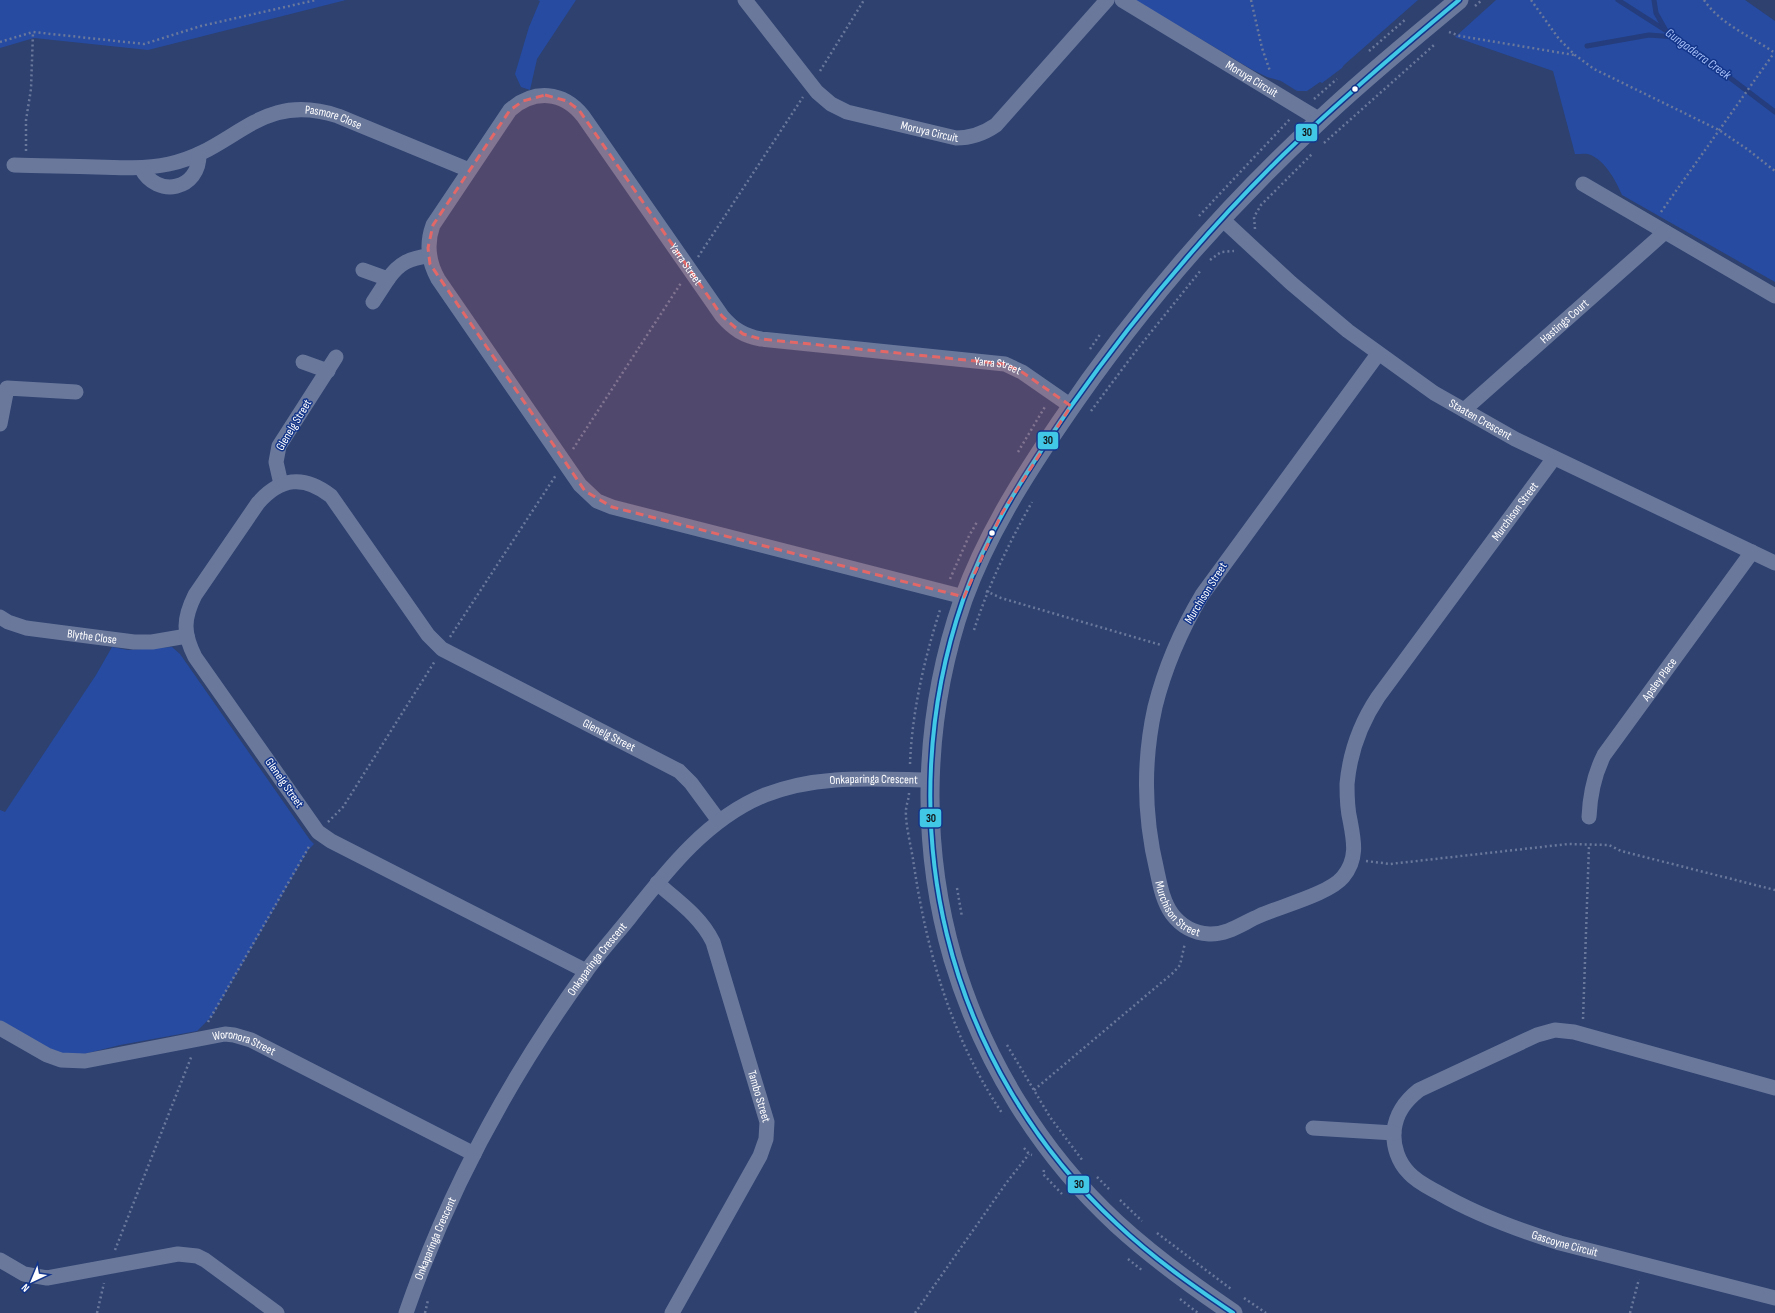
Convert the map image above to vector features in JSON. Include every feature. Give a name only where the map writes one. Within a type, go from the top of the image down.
[{"type":"street","name":"Moruya Circuit","points":[[745,0],[817,92],[831,104],[847,112],[956,138],[973,137],[996,125],[1107,0]]},
{"type":"street","name":"Moruya Circuit","points":[[1122,0],[1320,120]]},
{"type":"street","points":[[1233,1313],[1178,1274],[1142,1246],[1094,1201],[1071,1177],[1043,1140],[1013,1096],[997,1068],[969,1007],[947,938],[941,912],[932,853],[930,780],[934,718],[948,650],[967,589],[988,540],[1018,486],[1071,406],[1128,329],[1222,219],[1320,120],[1354,89],[1464,5]]},
{"type":"street","name":"Yarra Street","points":[[967,589],[945,593],[612,507],[597,501],[580,485],[438,280],[430,264],[429,256],[429,240],[433,225],[505,117],[516,105],[538,96],[560,98],[573,105],[583,116],[722,316],[728,323],[743,334],[761,339],[996,363],[1014,368],[1071,406]]},
{"type":"street","name":"Pasmore Close","points":[[20,165],[141,168],[171,164],[200,154],[263,117],[288,110],[301,109],[326,112],[338,116],[469,170]]},
{"type":"street","points":[[141,168],[146,177],[154,183],[164,187],[174,187],[188,181],[195,173],[199,164],[200,154]]},
{"type":"street","points":[[1583,184],[1775,296]]},
{"type":"street","name":"Staaten Crescent","points":[[1222,219],[1319,307],[1378,354],[1429,389],[1464,410],[1554,458],[1775,563]]},
{"type":"street","name":"Hastings Court","points":[[1464,410],[1665,232]]},
{"type":"street","points":[[373,302],[396,268],[406,261],[429,256]]},
{"type":"street","points":[[363,270],[388,279]]},
{"type":"street","name":"Murchison Street","points":[[1378,354],[1216,574],[1189,616],[1174,649],[1161,684],[1150,732],[1146,781],[1149,830],[1158,878],[1169,909],[1179,922],[1189,929],[1200,933],[1216,934],[1228,930],[1267,912],[1329,889],[1347,872],[1352,862],[1354,850],[1348,802],[1348,770],[1351,755],[1362,724],[1378,697],[1554,458]]},
{"type":"street","name":"Glenelg Street","points":[[281,484],[276,462],[279,446],[336,357]]},
{"type":"street","points":[[303,362],[328,371]]},
{"type":"street","points":[[0,424],[7,388],[76,392]]},
{"type":"street","name":"Glenelg Street","points":[[586,971],[331,841],[318,832],[195,657],[186,636],[187,615],[195,595],[258,503],[268,491],[281,484],[297,482],[312,484],[319,487],[331,496],[428,635],[442,649],[672,766],[691,783],[719,821]]},
{"type":"street","name":"Apsley Place","points":[[1589,817],[1591,792],[1594,779],[1604,755],[1752,552]]},
{"type":"street","name":"Blythe Close","points":[[0,617],[12,624],[26,628],[134,642],[152,642],[186,636]]},
{"type":"street","name":"Onkaparinga Crescent","points":[[408,1312],[438,1231],[474,1154],[515,1078],[586,971],[657,883],[691,846],[719,821],[755,800],[800,784],[836,779],[930,780]]},
{"type":"street","name":"Tambo Street","points":[[657,883],[697,917],[713,942],[767,1122],[766,1140],[760,1156],[672,1313]]},
{"type":"street","name":"Woronora Street","points":[[0,1028],[47,1055],[61,1060],[85,1061],[225,1034],[234,1035],[251,1040],[474,1154]]},
{"type":"street","name":"Gascoyne Circuit","points":[[1774,1296],[1560,1243],[1531,1234],[1482,1214],[1447,1198],[1421,1183],[1408,1172],[1397,1154],[1394,1133],[1398,1116],[1412,1095],[1426,1086],[1546,1032],[1565,1030],[1582,1034],[1775,1088]]},
{"type":"street","points":[[1313,1128],[1394,1133]]},
{"type":"street","points":[[0,1260],[24,1274],[47,1278],[178,1254],[197,1256],[205,1260],[277,1313]]},
{"type":"path","points":[[0,42],[33,32],[144,44],[200,26],[316,0]]},
{"type":"path","points":[[1250,0],[1262,48],[1272,75]]},
{"type":"path","points":[[1464,5],[1482,0]]},
{"type":"path","points":[[1531,0],[1555,34],[1574,55],[1594,69],[1718,130],[1747,149],[1775,171]]},
{"type":"path","points":[[1652,224],[1774,53],[1725,21],[1710,9],[1704,0]]},
{"type":"path","points":[[1368,52],[1407,18]]},
{"type":"path","points":[[1444,37],[1454,27]]},
{"type":"path","points":[[20,165],[31,89],[33,32]]},
{"type":"path","points":[[1449,32],[1460,36],[1574,55]]},
{"type":"path","points":[[1319,147],[1438,42]]},
{"type":"path","points":[[1197,218],[1240,171],[1302,109],[1331,83],[1343,75]]},
{"type":"path","points":[[1089,414],[1135,352],[1210,259],[1221,252],[1237,251],[1246,242],[1255,232],[1254,217],[1261,206],[1313,153]]},
{"type":"path","points":[[1087,353],[1104,330]]},
{"type":"path","points":[[1014,458],[1054,395]]},
{"type":"path","points":[[973,632],[987,591],[1010,541],[1032,501]]},
{"type":"path","points":[[980,518],[969,536],[953,572],[933,629],[911,738],[909,800],[906,811],[918,896],[925,930],[941,988],[953,1020],[971,1059],[990,1096],[1005,1118]]},
{"type":"path","points":[[953,572],[967,589],[987,591],[1001,598],[1174,649]]},
{"type":"path","points":[[904,794],[909,800]]},
{"type":"path","points":[[1362,860],[1390,864],[1568,844],[1590,846],[1609,845],[1621,851],[1775,890]]},
{"type":"path","points":[[1582,1034],[1590,846]]},
{"type":"path","points":[[956,884],[962,920]]},
{"type":"path","points":[[1034,1090],[1174,972],[1180,965],[1186,938]]},
{"type":"path","points":[[1004,1038],[1050,1117],[1086,1166]]},
{"type":"path","points":[[1021,1142],[1029,1154],[1036,1156]]},
{"type":"path","points":[[915,1313],[1007,1182],[1029,1154]]},
{"type":"path","points":[[1044,1166],[1044,1174],[1066,1199]]},
{"type":"path","points":[[1092,1171],[1114,1195]]},
{"type":"path","points":[[1119,1200],[1145,1224]]},
{"type":"path","points":[[1156,1233],[1233,1290]]},
{"type":"path","points":[[1127,1258],[1146,1273]]},
{"type":"path","points":[[1630,1313],[1643,1264]]},
{"type":"path","points":[[425,1313],[428,1302],[427,1294]]},
{"type":"path","points":[[1239,1294],[1266,1313]]},
{"type":"path","points":[[1179,1299],[1198,1313]]},
{"type":"highlighted area","points":[[545,95],[567,101],[579,110],[722,316],[743,334],[761,339],[1005,364],[1022,372],[1071,406],[1002,513],[964,597],[612,507],[585,491],[430,264],[428,248],[433,225],[510,110],[523,101]]},
{"type":"shaded area","points":[[0,0],[346,0],[148,50],[34,38],[0,48]]},
{"type":"shaded area","points":[[538,0],[576,0],[537,59],[530,90],[521,87],[515,74],[529,27],[540,1]]},
{"type":"shaded area","points":[[1135,0],[1418,0],[1342,68],[1322,83],[1320,82],[1307,91],[1297,91],[1281,81],[1267,77],[1251,69]]},
{"type":"shaded area","points":[[1496,0],[1745,0],[1775,21],[1775,282],[1622,195],[1614,178],[1601,162],[1589,154],[1575,154],[1553,71],[1455,37]]},
{"type":"shaded area","points":[[112,647],[128,650],[172,647],[180,654],[314,844],[308,850],[212,1016],[197,1031],[120,1045],[84,1054],[61,1055],[0,1021],[0,810],[5,812],[96,675]]},
{"type":"waterway","name":"Gungaderra Creek","points":[[1618,0],[1676,37],[1775,112]]},
{"type":"waterway","points":[[1654,0],[1656,13],[1665,29]]},
{"type":"waterway","points":[[1587,46],[1649,35],[1675,37]]},
{"type":"transit line","name":"30","points":[[1233,1313],[1159,1260],[1117,1224],[1087,1194],[1059,1162],[1034,1128],[1011,1092],[991,1055],[973,1016],[959,976],[947,935],[938,893],[930,809],[931,766],[941,682],[963,600],[973,574],[996,525],[1024,478],[1069,409],[1118,342],[1197,246],[1283,155],[1370,76],[1459,0]]}]
